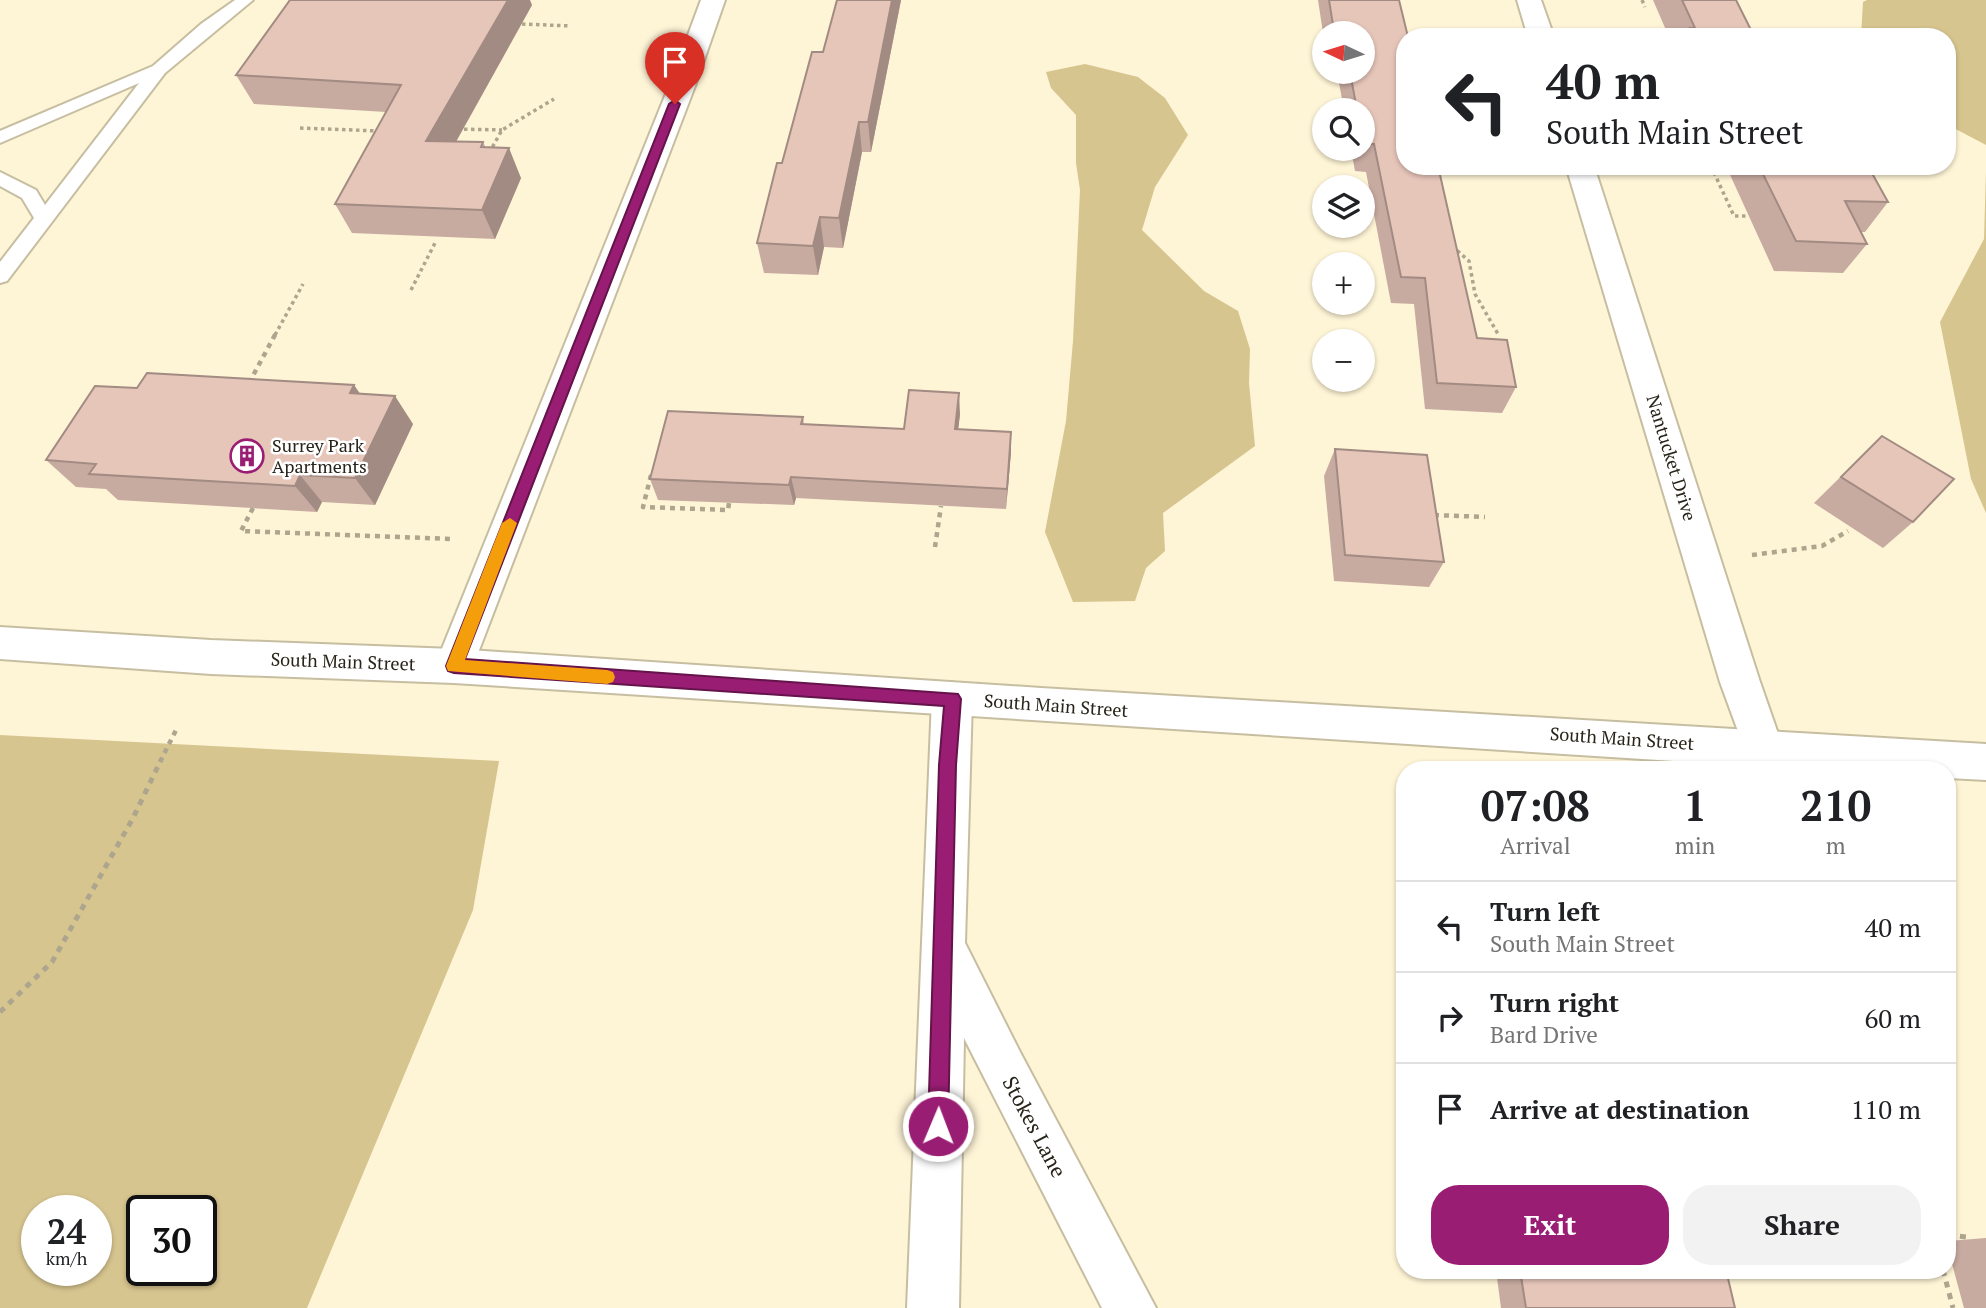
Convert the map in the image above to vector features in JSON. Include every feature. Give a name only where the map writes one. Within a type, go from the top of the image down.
[{"type":"street","points":[[454,666],[682,86],[713,0]]},
{"type":"street","points":[[1529,0],[1538,28]]},
{"type":"street","name":"Nantucket Drive","points":[[1583,175],[1763,748]]},
{"type":"street","name":"South Main Street","points":[[0,643],[211,657],[454,666],[1986,762]]},
{"type":"street","points":[[933,1308],[942,944],[952,699]]},
{"type":"street","name":"Stokes Lane","points":[[942,944],[1003,1069],[1130,1308]]},
{"type":"lane","points":[[0,276],[159,69],[207,27],[244,0]]},
{"type":"lane","points":[[0,138],[159,69]]},
{"type":"lane","points":[[0,178],[29,194],[44,219]]},
{"type":"path","points":[[1642,0],[1645,7]]},
{"type":"path","points":[[522,24],[571,26]]},
{"type":"path","points":[[485,161],[502,130],[554,99]]},
{"type":"path","points":[[300,128],[391,131]]},
{"type":"path","points":[[446,129],[502,130]]},
{"type":"path","points":[[1715,175],[1734,216],[1749,216]]},
{"type":"path","points":[[411,290],[435,243]]},
{"type":"path","points":[[1444,244],[1464,252],[1470,263],[1474,290],[1498,334]]},
{"type":"path","points":[[244,393],[303,284]]},
{"type":"path","points":[[652,471],[643,507],[728,510],[729,503]]},
{"type":"path","points":[[935,547],[941,506]]},
{"type":"path","points":[[253,508],[241,531],[453,539]]},
{"type":"path","points":[[1432,515],[1485,517]]},
{"type":"path","points":[[1701,556],[1769,555],[1822,546],[1848,531]]},
{"type":"path","points":[[0,1012],[52,962],[133,818],[177,728]]},
{"type":"path","points":[[1956,1236],[1966,1237]]},
{"type":"path","points":[[1946,1279],[1954,1308]]},
{"type":"shaded area","points":[[1986,0],[1986,145],[1956,129],[1956,28],[1862,28],[1863,2]]},
{"type":"shaded area","points":[[1085,64],[1138,77],[1165,98],[1188,135],[1155,187],[1142,230],[1204,291],[1238,311],[1250,349],[1249,383],[1255,446],[1163,513],[1165,551],[1146,568],[1135,601],[1073,602],[1045,532],[1066,421],[1073,341],[1080,190],[1076,163],[1076,115],[1051,88],[1046,72]]},
{"type":"shaded area","points":[[1986,171],[1986,513],[1971,479],[1940,322],[1984,239]]},
{"type":"shaded area","points":[[0,735],[499,761],[473,910],[307,1308],[0,1308]]},
{"type":"building","points":[[290,0],[508,0],[426,141],[483,142],[481,147],[509,148],[482,210],[335,204],[401,85],[236,75]]},
{"type":"building","points":[[837,0],[892,0],[868,122],[859,122],[839,218],[820,217],[813,246],[757,243],[777,163],[782,163],[812,52],[823,52]]},
{"type":"building","points":[[1329,0],[1399,0],[1406,28],[1396,28],[1396,175],[1440,175],[1477,338],[1507,340],[1516,387],[1437,383],[1425,278],[1401,277],[1375,149],[1375,98],[1355,98],[1352,84],[1376,84],[1376,21],[1332,21]]},
{"type":"building","points":[[1682,0],[1736,0],[1750,28],[1695,28]]},
{"type":"building","points":[[1763,175],[1873,175],[1888,202],[1845,201],[1867,244],[1796,241]]},
{"type":"building","name":"Surrey Park Apartments","points":[[147,373],[354,385],[350,393],[395,396],[355,478],[300,475],[295,486],[89,474],[96,464],[46,460],[95,386],[137,388]]},
{"type":"building","points":[[909,390],[959,393],[955,429],[1011,432],[1007,489],[791,477],[789,485],[650,479],[668,411],[803,417],[801,424],[904,429]]},
{"type":"building","points":[[1882,436],[1954,479],[1913,522],[1841,477]]},
{"type":"building","points":[[1335,449],[1427,455],[1444,562],[1345,555]]},
{"type":"building","points":[[1521,1279],[1728,1279],[1735,1308],[1526,1308]]},
{"type":"slow traffic","points":[[510,523],[454,666],[607,677]]},
{"type":"place","name":"Surrey Park Apartments","points":[[247,456]]},
{"type":"route","points":[[675,104],[454,666],[952,699],[938,1126]]}]
